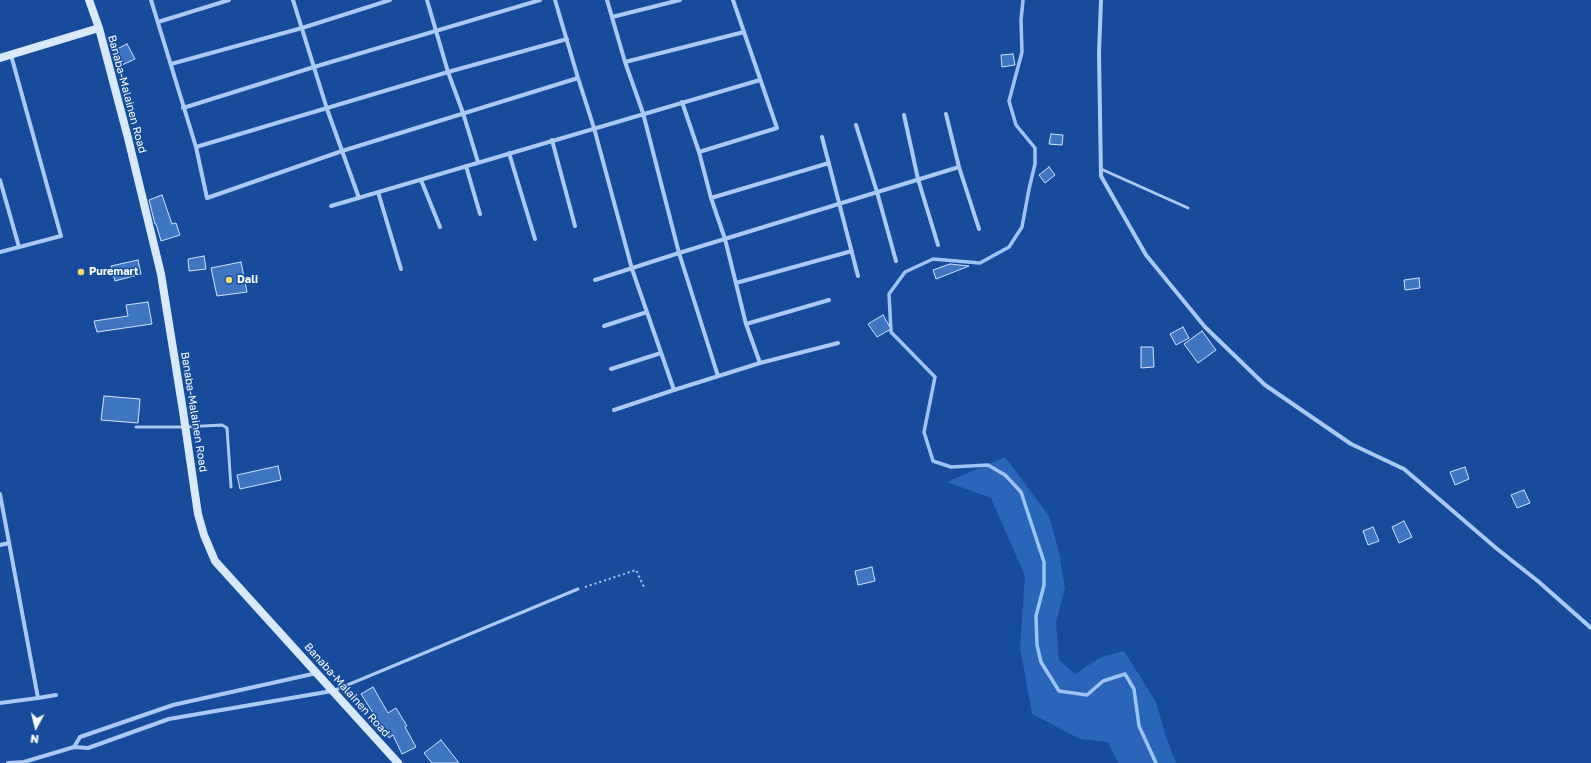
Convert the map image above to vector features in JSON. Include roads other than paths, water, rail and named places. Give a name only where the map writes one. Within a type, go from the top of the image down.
[{"type":"street","name":"Banaba-Malainen Road","points":[[89,0],[128,138],[161,274],[186,427],[198,514],[204,535],[215,561],[398,763]]},
{"type":"street","points":[[151,0],[196,147],[207,198],[342,151],[578,78]]},
{"type":"street","points":[[158,22],[229,0]]},
{"type":"street","points":[[293,0],[327,109],[359,198]]},
{"type":"street","points":[[171,64],[302,28],[390,0]]},
{"type":"street","points":[[427,0],[448,72],[463,113],[478,162]]},
{"type":"street","points":[[183,108],[314,67],[437,32],[540,0]]},
{"type":"street","points":[[555,0],[594,128],[632,269],[674,390]]},
{"type":"street","points":[[607,0],[625,62],[643,113],[679,252],[718,376]]},
{"type":"street","points":[[612,17],[680,0]]},
{"type":"street","points":[[699,152],[777,128],[733,0]]},
{"type":"street","points":[[1101,0],[1099,53],[1101,176],[1146,255],[1205,327],[1265,385],[1351,444],[1404,469],[1496,548],[1539,582],[1591,628]]},
{"type":"street","points":[[0,58],[98,28]]},
{"type":"street","points":[[625,62],[744,32]]},
{"type":"street","points":[[196,147],[448,72],[567,39]]},
{"type":"street","points":[[0,252],[62,236],[11,55]]},
{"type":"street","points":[[331,206],[643,113],[760,80]]},
{"type":"street","points":[[682,102],[699,152],[711,198],[725,239],[746,324],[760,363]]},
{"type":"street","points":[[946,114],[959,167],[979,229]]},
{"type":"street","points":[[904,115],[918,180],[938,245]]},
{"type":"street","points":[[856,126],[877,192],[896,261]]},
{"type":"street","points":[[822,137],[858,276]]},
{"type":"street","points":[[552,140],[575,226]]},
{"type":"street","points":[[509,153],[535,239]]},
{"type":"street","points":[[711,198],[829,163]]},
{"type":"street","points":[[466,166],[480,214]]},
{"type":"street","points":[[595,280],[632,269],[679,252],[959,167]]},
{"type":"street","points":[[0,180],[19,246]]},
{"type":"street","points":[[421,180],[440,227]]},
{"type":"street","points":[[378,192],[401,269]]},
{"type":"street","points":[[736,283],[852,251]]},
{"type":"street","points":[[746,324],[829,300]]},
{"type":"street","points":[[604,326],[647,312]]},
{"type":"street","points":[[614,410],[760,363],[838,342]]},
{"type":"street","points":[[611,369],[661,353]]},
{"type":"street","points":[[0,494],[38,698]]},
{"type":"street","points":[[0,545],[9,543]]},
{"type":"street","points":[[74,747],[80,737],[173,705],[317,673]]},
{"type":"street","points":[[8,763],[24,762],[74,747],[88,748],[169,719],[333,691]]},
{"type":"street","points":[[0,703],[56,695]]},
{"type":"lane","points":[[1101,169],[1188,208]]},
{"type":"lane","points":[[136,427],[222,425],[227,428],[231,487]]},
{"type":"lane","points":[[333,691],[578,589]]},
{"type":"waterway","points":[[1023,0],[1021,20],[1022,52],[1009,101],[1016,125],[1035,148],[1035,164],[1022,227],[1009,247],[980,263],[933,259],[905,272],[889,294],[891,332],[935,377],[924,432],[933,461],[951,467],[988,465],[1005,475],[1021,492],[1044,562],[1044,585],[1036,616],[1037,645],[1041,662],[1059,691],[1087,695],[1103,681],[1125,674],[1134,689],[1139,726],[1156,763]]},
{"type":"place","name":"Puremart","points":[[81,272]]},
{"type":"place","name":"Dali","points":[[229,280]]}]
